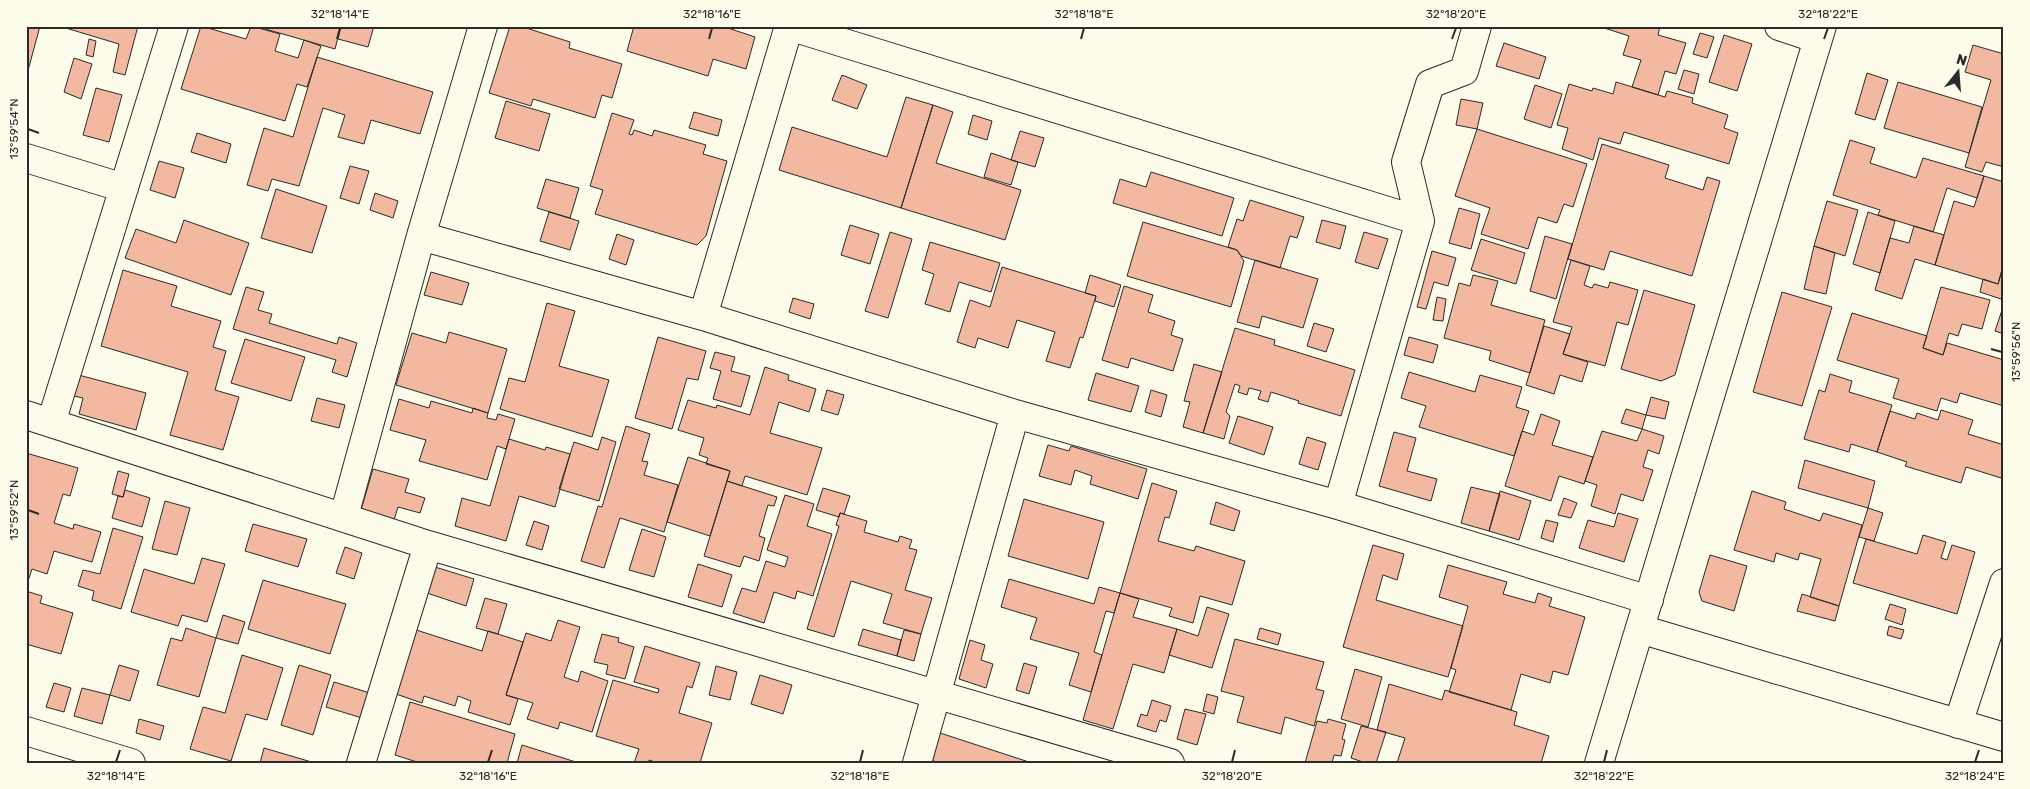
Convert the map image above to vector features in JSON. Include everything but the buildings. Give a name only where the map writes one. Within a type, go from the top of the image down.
[{"type":"street","points":[[174,26],[124,188],[39,419],[344,516],[428,545],[1170,763]]},
{"type":"street","points":[[344,516],[421,236],[483,26]]},
{"type":"street","points":[[703,316],[789,26],[1420,221]]},
{"type":"street","points":[[1338,505],[1420,221],[1406,162],[1430,84],[1464,71],[1477,26]]},
{"type":"street","points":[[1599,763],[1820,32],[1779,26]]},
{"type":"street","points":[[26,158],[124,188]]},
{"type":"street","points":[[421,236],[703,316],[1015,414],[1338,505],[1649,600]]},
{"type":"street","points":[[916,763],[1015,414]]},
{"type":"street","points":[[361,763],[428,545]]},
{"type":"street","points":[[1958,724],[2004,583]]},
{"type":"street","points":[[1640,629],[2004,737]]},
{"type":"street","points":[[26,732],[131,763]]}]
